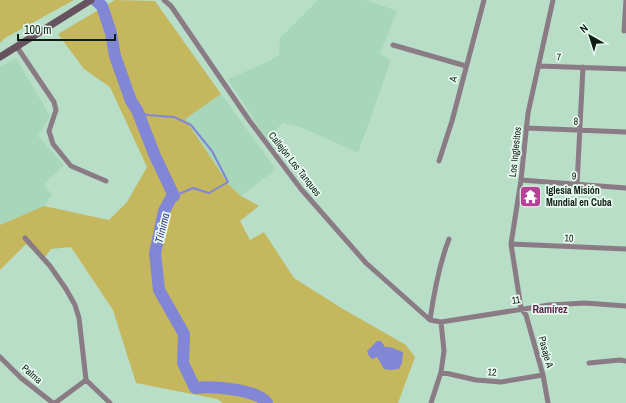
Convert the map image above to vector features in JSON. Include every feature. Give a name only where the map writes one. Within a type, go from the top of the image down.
[{"type":"main road","points":[[0,57],[91,0]]},
{"type":"street","name":"Callejón Los Tanques","points":[[164,0],[171,6],[249,120],[301,189],[366,263],[431,320]]},
{"type":"street","name":"A","points":[[439,161],[452,121],[484,0]]},
{"type":"street","name":"Los Inglesitos","points":[[521,308],[511,244],[521,180],[528,113],[553,0]]},
{"type":"street","points":[[624,31],[626,0]]},
{"type":"street","points":[[393,45],[466,66]]},
{"type":"street","points":[[16,47],[54,102],[56,110],[50,131],[53,144],[71,166],[106,181]]},
{"type":"street","name":"7","points":[[539,66],[626,69]]},
{"type":"street","points":[[577,185],[581,130],[583,67]]},
{"type":"street","name":"8","points":[[526,128],[626,132]]},
{"type":"street","name":"9","points":[[521,180],[626,188]]},
{"type":"street","points":[[26,238],[55,273],[66,289],[74,305],[81,329],[86,380],[110,403]]},
{"type":"street","points":[[431,320],[434,289],[443,254],[449,239]]},
{"type":"street","name":"10","points":[[511,244],[626,249]]},
{"type":"street","name":"11","points":[[431,320],[441,322],[521,308],[549,305],[585,303],[626,306]]},
{"type":"street","name":"Pasaje A","points":[[521,308],[526,315],[548,403]]},
{"type":"street","points":[[431,403],[441,372],[444,351],[441,322]]},
{"type":"street","name":"Palma","points":[[0,357],[21,378],[54,403]]},
{"type":"street","points":[[588,363],[620,360],[626,361]]},
{"type":"street","name":"12","points":[[441,372],[476,380],[501,382],[542,375]]},
{"type":"street","points":[[54,403],[86,380]]},
{"type":"shaded area","points":[[0,0],[74,0],[5,38],[0,43]]},
{"type":"shaded area","points":[[115,0],[155,1],[221,94],[185,119],[229,185],[241,196],[259,206],[240,221],[250,240],[264,232],[294,278],[343,309],[406,345],[415,357],[398,403],[223,403],[217,399],[136,383],[113,310],[71,247],[51,249],[43,260],[26,244],[0,270],[0,225],[44,206],[109,220],[127,202],[147,167],[110,87],[84,69],[58,34]]},
{"type":"shaded area","points":[[318,0],[366,0],[397,11],[380,54],[391,60],[358,153],[301,127],[283,123],[266,139],[228,79],[270,61],[279,55],[280,38]]},
{"type":"shaded area","points":[[16,58],[50,116],[38,136],[64,165],[44,184],[52,195],[44,206],[0,225],[0,67]]},
{"type":"shaded area","points":[[221,94],[276,169],[241,196],[229,185],[185,119]]},
{"type":"water","points":[[377,341],[381,341],[385,347],[390,347],[403,352],[402,363],[399,369],[384,369],[377,357],[372,359],[369,356],[367,351]]},
{"type":"waterway","name":"Tíinima","points":[[95,0],[102,6],[111,33],[115,56],[131,101],[137,110],[155,156],[174,196],[172,196],[164,211],[155,253],[159,290],[184,334],[183,363],[195,388],[223,388],[254,394],[262,398],[267,403]]},
{"type":"waterway","points":[[137,110],[147,115],[174,117],[191,125],[212,151],[228,182],[209,193],[193,188],[174,196]]},
{"type":"place","name":"Iglesia Misión Mundial en Cuba","points":[[530,196]]},
{"type":"district","name":"Ramírez","points":[[550,309]]}]
